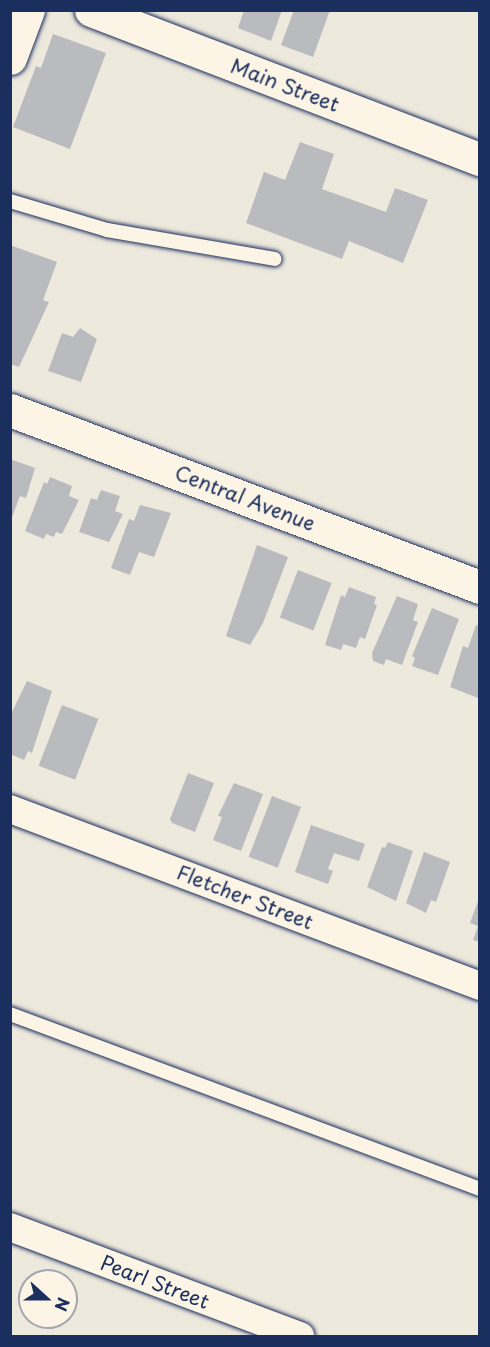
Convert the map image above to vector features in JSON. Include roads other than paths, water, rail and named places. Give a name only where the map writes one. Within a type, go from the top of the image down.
[{"type":"street","points":[[10,58],[28,10]]},
{"type":"street","name":"Main Street","points":[[91,10],[480,159]]},
{"type":"street","name":"Central Avenue","points":[[10,410],[480,587]]},
{"type":"street","name":"Fletcher Street","points":[[10,809],[480,986]]},
{"type":"street","name":"Pearl Street","points":[[10,1227],[300,1336]]},
{"type":"lane","points":[[10,201],[107,230],[275,259]]},
{"type":"lane","points":[[10,1014],[480,1189]]}]
